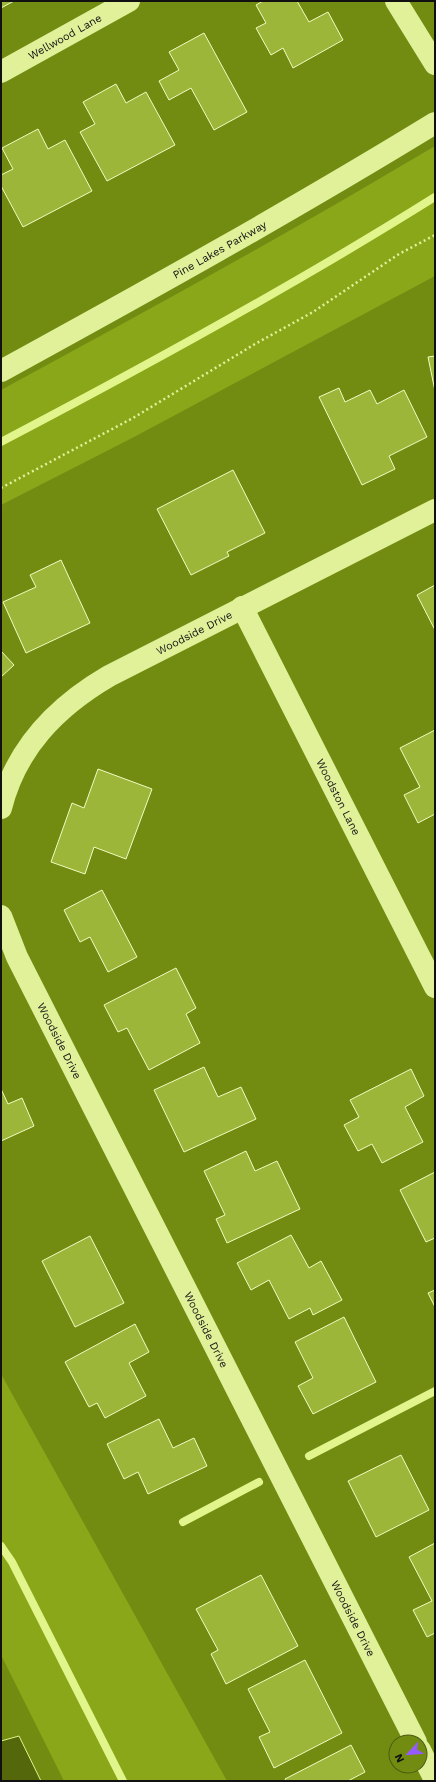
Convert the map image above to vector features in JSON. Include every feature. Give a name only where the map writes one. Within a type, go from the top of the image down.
[{"type":"street","name":"Wellwood Lane","points":[[1,72],[129,1]]},
{"type":"street","points":[[396,1],[435,64]]},
{"type":"street","name":"Pine Lakes Parkway","points":[[1,371],[192,266],[354,172],[435,122]]},
{"type":"street","name":"Woodside Drive","points":[[1,808],[6,790],[18,764],[40,732],[65,706],[109,676],[435,510]]},
{"type":"street","name":"Woodston Lane","points":[[242,607],[435,987]]},
{"type":"street","name":"Woodside Drive","points":[[1,916],[17,957],[412,1734]]},
{"type":"street","points":[[428,1766],[435,1780]]},
{"type":"path","points":[[1,488],[133,418],[255,344],[313,312],[357,284],[399,254],[435,235]]},
{"type":"shaded area","points":[[435,146],[435,276],[136,436],[1,505],[1,390],[219,270]]},
{"type":"shaded area","points":[[1,1374],[227,1781],[64,1781],[1,1655]]},
{"type":"shaded area","points":[[19,1736],[41,1781],[1,1781],[1,1741]]},
{"type":"building","points":[[1,1],[14,1],[1,8]]},
{"type":"building","points":[[263,1],[297,1],[309,22],[328,12],[343,40],[293,68],[283,48],[271,55],[256,28],[266,23],[256,5]]},
{"type":"building","points":[[204,33],[247,112],[214,130],[191,88],[169,100],[159,81],[179,70],[169,52]]},
{"type":"building","points":[[116,84],[126,103],[146,92],[175,145],[107,181],[80,132],[95,124],[83,102]]},
{"type":"building","points":[[38,129],[48,149],[65,140],[92,191],[23,227],[1,186],[1,175],[13,169],[2,148]]},
{"type":"building","points":[[435,356],[435,391],[428,357]]},
{"type":"building","points":[[339,388],[345,402],[370,390],[377,404],[404,390],[427,437],[389,456],[395,469],[362,485],[319,397]]},
{"type":"building","points":[[233,470],[265,533],[227,552],[229,556],[191,575],[157,509]]},
{"type":"building","points":[[61,560],[90,623],[26,653],[3,602],[36,587],[30,575]]},
{"type":"building","points":[[435,585],[435,630],[417,595]]},
{"type":"building","points":[[1,651],[14,665],[1,677]]},
{"type":"building","points":[[435,730],[435,814],[418,823],[404,795],[420,787],[400,748]]},
{"type":"building","points":[[98,769],[152,789],[126,859],[94,847],[85,874],[51,862],[72,803],[84,808]]},
{"type":"building","points":[[102,890],[137,957],[108,972],[90,937],[80,942],[64,910]]},
{"type":"building","points":[[176,968],[196,1008],[186,1014],[200,1043],[149,1070],[127,1028],[118,1032],[104,1005]]},
{"type":"building","points":[[204,1067],[218,1097],[241,1087],[256,1119],[184,1152],[154,1090]]},
{"type":"building","points":[[411,1069],[424,1096],[405,1107],[423,1142],[382,1163],[372,1144],[358,1151],[344,1125],[359,1117],[350,1100]]},
{"type":"building","points":[[1,1089],[8,1104],[22,1098],[34,1126],[1,1141]]},
{"type":"building","points":[[246,1151],[255,1171],[277,1161],[300,1209],[227,1243],[216,1219],[225,1215],[204,1171]]},
{"type":"building","points":[[435,1172],[435,1238],[426,1242],[400,1190]]},
{"type":"building","points":[[291,1235],[309,1268],[321,1261],[342,1300],[313,1315],[310,1308],[289,1319],[269,1280],[251,1290],[237,1263]]},
{"type":"building","points":[[90,1236],[124,1303],[75,1327],[42,1261]]},
{"type":"building","points":[[435,1290],[435,1307],[428,1293]]},
{"type":"building","points":[[344,1317],[376,1382],[313,1414],[298,1386],[313,1378],[295,1342]]},
{"type":"building","points":[[135,1324],[149,1352],[129,1363],[146,1396],[105,1418],[97,1403],[89,1407],[65,1362]]},
{"type":"building","points":[[159,1419],[173,1448],[194,1438],[207,1466],[148,1494],[138,1472],[124,1479],[107,1444]]},
{"type":"building","points":[[401,1455],[429,1510],[376,1537],[348,1481]]},
{"type":"building","points":[[435,1543],[435,1633],[427,1637],[413,1610],[432,1601],[409,1557]]},
{"type":"building","points":[[261,1575],[298,1646],[226,1684],[211,1654],[218,1650],[196,1609]]},
{"type":"building","points":[[305,1660],[342,1733],[274,1768],[259,1737],[270,1732],[248,1689]]},
{"type":"building","points":[[351,1745],[365,1772],[348,1781],[286,1781],[285,1779]]},
{"type":"waterway","points":[[1,442],[221,324],[329,262],[435,197]]},
{"type":"waterway","points":[[309,1456],[435,1391]]},
{"type":"waterway","points":[[183,1522],[259,1482]]},
{"type":"waterway","points":[[1,1546],[12,1562],[123,1781]]}]
